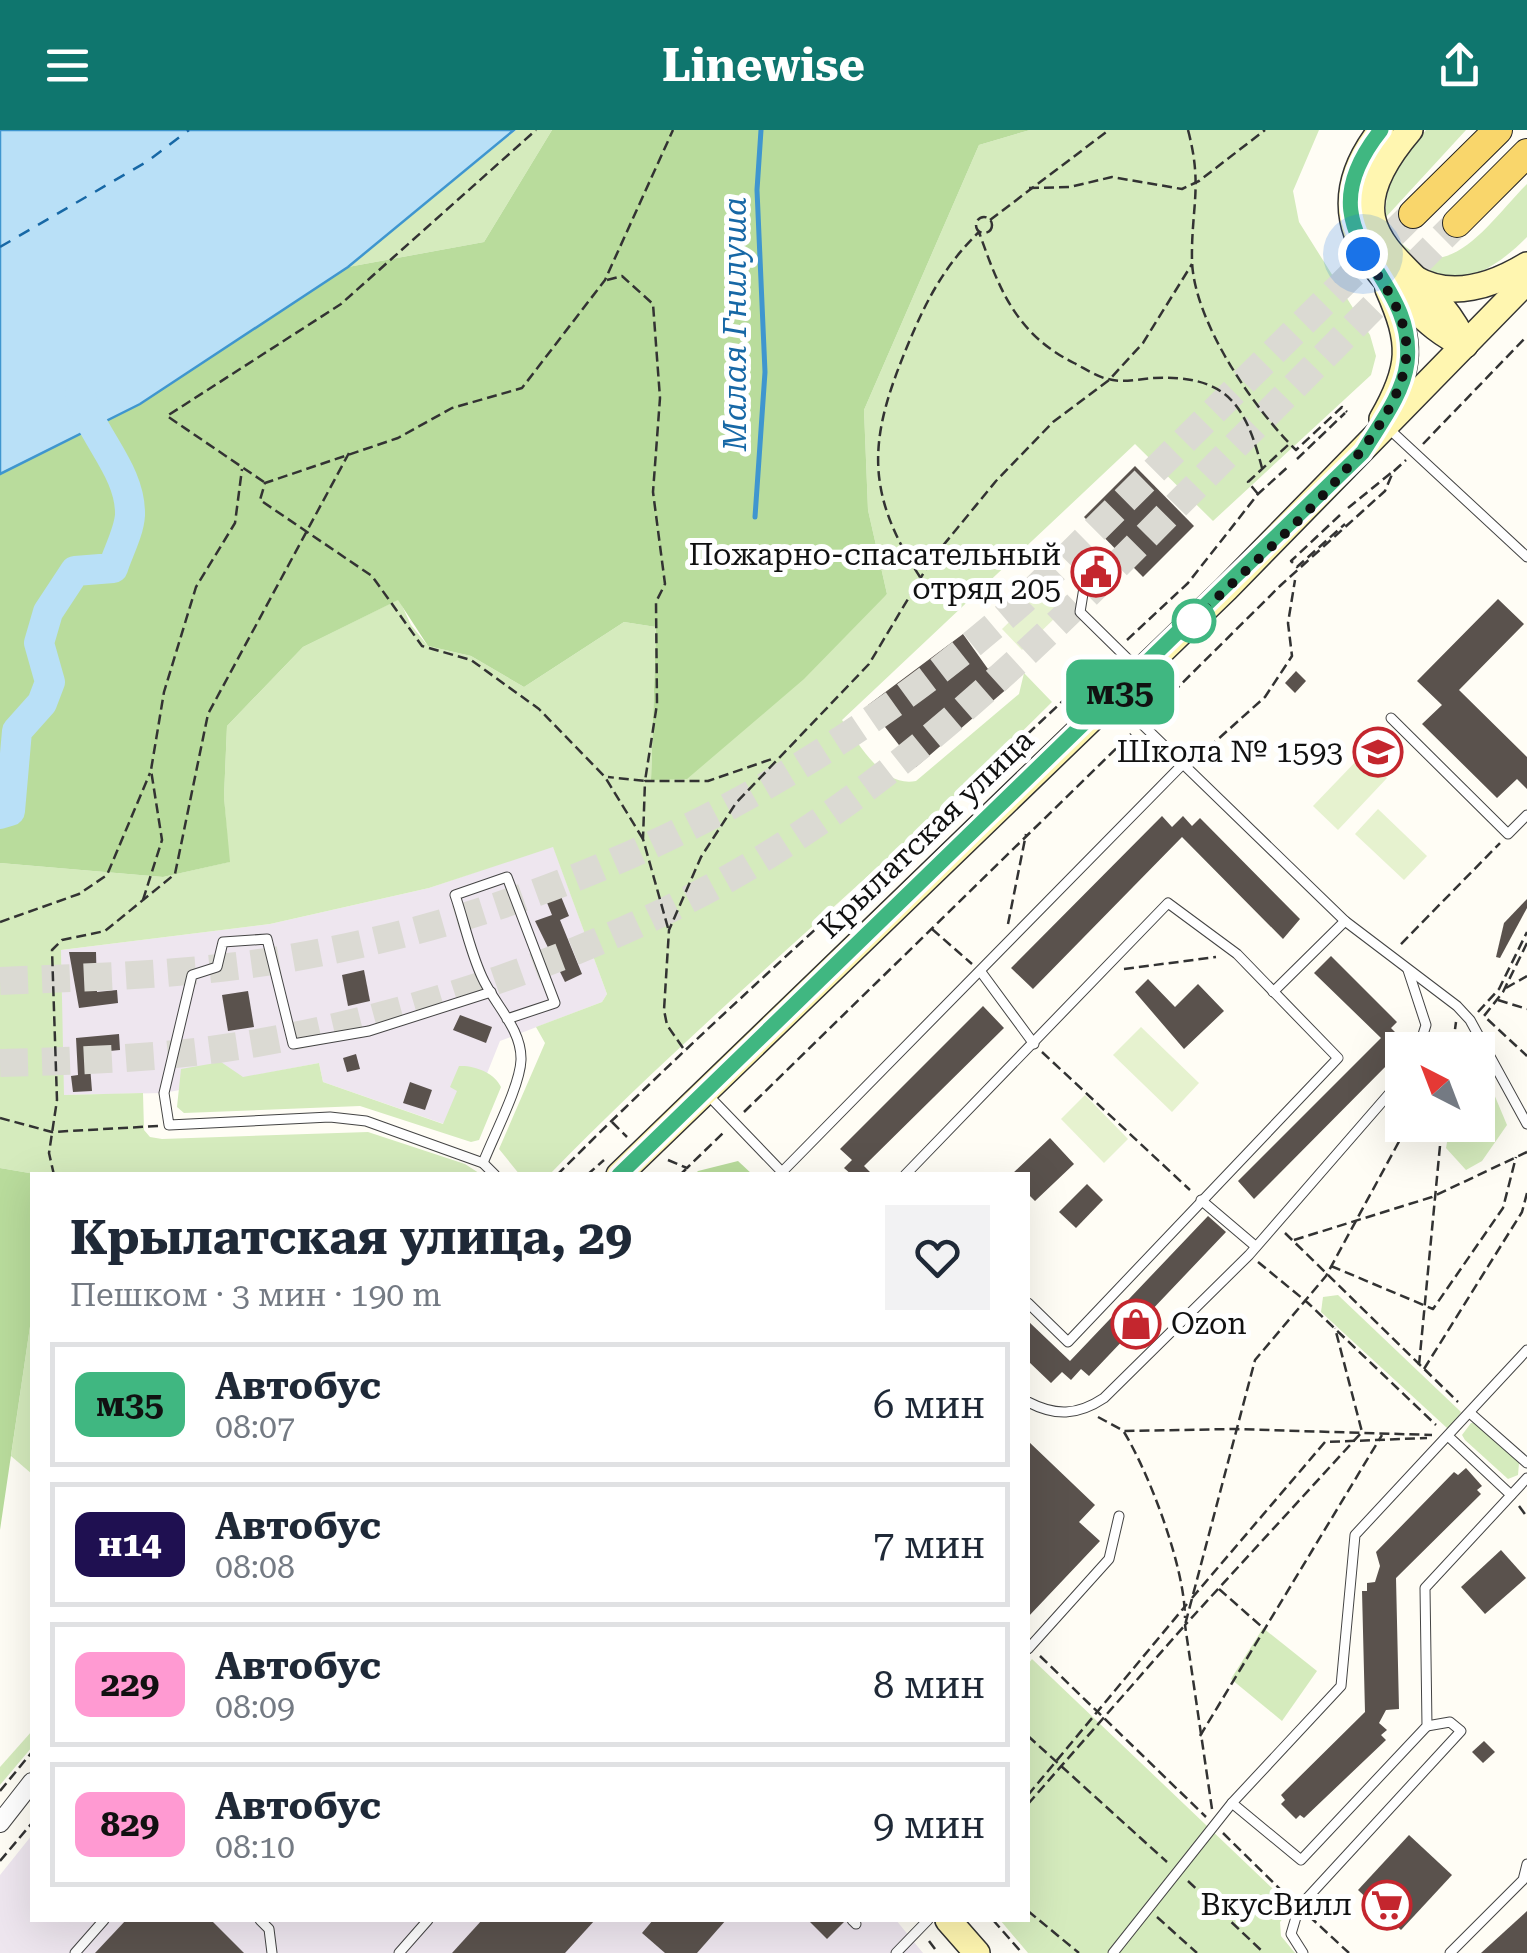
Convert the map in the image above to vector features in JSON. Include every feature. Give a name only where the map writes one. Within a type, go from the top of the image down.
[{"type":"main road","points":[[1381,130],[1362,161],[1351,201],[1356,238],[1392,273],[1438,331],[1465,344]]},
{"type":"main road","points":[[1363,452],[1401,387],[1407,363],[1392,273],[1372,210],[1375,187],[1385,162],[1410,130]]},
{"type":"main road","points":[[1413,214],[1498,130]]},
{"type":"main road","points":[[1457,223],[1527,153]]},
{"type":"main road","points":[[1392,273],[1454,288],[1496,282],[1527,264]]},
{"type":"main road","name":"Крылатская улица","points":[[617,1162],[705,1092],[1141,672],[1388,428],[1527,281]]},
{"type":"main road","points":[[950,1922],[977,1953]]},
{"type":"street","points":[[3,1816],[30,1784]]},
{"type":"lane","points":[[1388,428],[1527,558]]},
{"type":"lane","points":[[1089,557],[1080,612],[1141,672]]},
{"type":"lane","points":[[1114,697],[1345,920],[1408,970],[1434,984],[1457,1006],[1470,1020],[1527,1124]]},
{"type":"lane","points":[[1391,718],[1508,834],[1527,815]]},
{"type":"lane","points":[[786,1172],[1182,765]]},
{"type":"lane","points":[[483,1163],[521,1062],[516,1035],[507,1020],[491,992],[456,895],[507,877],[554,1003],[507,1020]]},
{"type":"lane","points":[[908,1172],[1168,903],[1237,954],[1338,1058],[1068,1342],[1030,1306]]},
{"type":"lane","points":[[1273,992],[1345,920]]},
{"type":"lane","points":[[491,992],[369,1031],[292,1044],[268,939],[223,942],[218,967],[192,975],[164,1093],[169,1125],[330,1117],[366,1121],[483,1163],[492,1172]]},
{"type":"lane","points":[[1408,970],[1426,1024],[1424,1032]]},
{"type":"lane","points":[[981,972],[1034,1044]]},
{"type":"lane","points":[[705,1092],[782,1172]]},
{"type":"lane","points":[[1030,1403],[1050,1414],[1086,1410],[1104,1398],[1252,1250],[1385,1099]]},
{"type":"lane","points":[[1201,1200],[1252,1250]]},
{"type":"lane","points":[[1113,1953],[1232,1803],[1341,1686],[1355,1536],[1527,1350]]},
{"type":"lane","points":[[1470,1413],[1527,1463]]},
{"type":"lane","points":[[1448,1436],[1511,1495]]},
{"type":"lane","points":[[1427,1726],[1426,1588],[1527,1478]]},
{"type":"lane","points":[[1030,1647],[1110,1559],[1119,1516]]},
{"type":"lane","points":[[1232,1803],[1302,1860],[1427,1726],[1450,1722],[1461,1732],[1299,1907],[1290,1934],[1303,1953]]},
{"type":"lane","points":[[1450,1953],[1522,1880],[1527,1864]]},
{"type":"lane","points":[[75,1953],[102,1922]]},
{"type":"lane","points":[[262,1922],[269,1930],[272,1953]]},
{"type":"lane","points":[[269,1930],[276,1922]]},
{"type":"lane","points":[[398,1953],[426,1922]]},
{"type":"lane","points":[[896,1953],[926,1922]]},
{"type":"path","points":[[265,482],[166,416],[341,304],[536,130]]},
{"type":"path","points":[[265,482],[398,438],[452,408],[522,388],[605,280],[673,130]]},
{"type":"path","points":[[1109,130],[990,220],[977,220],[998,291],[1026,331],[1058,355],[1109,380],[1183,376],[1215,386],[1251,426],[1262,468]]},
{"type":"path","points":[[668,930],[700,857],[736,803],[869,664],[920,578],[996,481],[1054,422],[1109,380],[1164,316],[1192,264],[1199,182],[1188,130]]},
{"type":"path","points":[[1029,188],[1070,187],[1112,178],[1182,189],[1199,182],[1265,130]]},
{"type":"path","points":[[920,578],[903,552],[882,493],[877,432],[885,398],[930,292],[978,232],[990,231],[990,220]]},
{"type":"path","points":[[1192,264],[1222,351],[1289,444],[1296,450],[1342,407],[1346,412],[1297,459]]},
{"type":"path","points":[[605,280],[622,276],[653,304],[660,398],[653,492],[665,584],[656,602],[657,704],[645,782],[643,839]]},
{"type":"path","points":[[1258,494],[1248,482],[1289,444]]},
{"type":"path","points":[[54,1172],[52,950],[62,940],[105,932],[175,874],[208,714],[350,452]]},
{"type":"path","points":[[560,1172],[684,1049],[889,866],[1188,582],[1258,494],[1290,465]]},
{"type":"path","points":[[0,922],[79,894],[107,874],[151,770],[174,657],[196,586],[235,524],[242,467]]},
{"type":"path","points":[[1348,508],[1393,472]]},
{"type":"path","points":[[265,482],[260,500],[284,520],[310,532],[372,576],[422,646],[471,660],[526,699],[605,777],[643,839],[668,930],[664,1010],[667,1025],[684,1049]]},
{"type":"path","points":[[1340,515],[1291,561],[1297,567],[1343,522],[1347,526]]},
{"type":"path","points":[[1182,765],[1205,753],[1265,697],[1292,656],[1288,623],[1295,577]]},
{"type":"path","points":[[683,1172],[1281,585]]},
{"type":"path","points":[[605,777],[645,782],[708,782],[776,758]]},
{"type":"path","points":[[142,902],[162,840],[151,770]]},
{"type":"path","points":[[1004,945],[1026,832]]},
{"type":"path","points":[[1391,957],[1508,834]]},
{"type":"path","points":[[931,928],[981,972]]},
{"type":"path","points":[[1502,989],[1527,932]]},
{"type":"path","points":[[1527,943],[1484,1016],[1527,1056]]},
{"type":"path","points":[[1101,972],[1237,954]]},
{"type":"path","points":[[1502,989],[1527,976]]},
{"type":"path","points":[[1494,999],[1527,1009]]},
{"type":"path","points":[[1463,1032],[1494,999]]},
{"type":"path","points":[[1454,1032],[1457,1006]]},
{"type":"path","points":[[1034,1044],[1201,1200]]},
{"type":"path","points":[[0,1118],[52,1132],[169,1125]]},
{"type":"path","points":[[611,1120],[628,1137]]},
{"type":"path","points":[[1185,1625],[1234,1429],[1256,1360],[1326,1276],[1350,1224],[1398,1142]]},
{"type":"path","points":[[1418,1366],[1440,1142]]},
{"type":"path","points":[[1292,1240],[1432,1196],[1527,1152]]},
{"type":"path","points":[[1330,1266],[1433,1309],[1503,1208],[1516,1157]]},
{"type":"path","points":[[666,1160],[687,1168]]},
{"type":"path","points":[[1423,1370],[1522,1212],[1527,1192]]},
{"type":"path","points":[[1276,1224],[1470,1413]]},
{"type":"path","points":[[1252,1250],[1448,1436]]},
{"type":"path","points":[[1335,1328],[1362,1432]]},
{"type":"path","points":[[1086,1410],[1124,1431],[1234,1429],[1448,1436]]},
{"type":"path","points":[[1124,1431],[1142,1462],[1155,1498],[1185,1607],[1215,1825]]},
{"type":"path","points":[[1030,1802],[1362,1432]]},
{"type":"path","points":[[1200,1737],[1384,1433]]},
{"type":"path","points":[[1030,1793],[1324,1442],[1448,1436]]},
{"type":"path","points":[[1218,1588],[1264,1628]]},
{"type":"path","points":[[1030,1649],[1064,1678]]},
{"type":"path","points":[[1030,1738],[1264,1953]]},
{"type":"path","points":[[0,1791],[30,1754]]},
{"type":"path","points":[[0,1861],[30,1825]]},
{"type":"path","points":[[1148,1908],[1196,1953]]},
{"type":"path","points":[[1030,1913],[1079,1953]]},
{"type":"path","points":[[995,1922],[1022,1953]]},
{"type":"shaded area","points":[[553,846],[607,994],[602,1002],[500,1041],[464,1131],[323,1082],[319,1063],[164,1093],[63,1095],[61,950],[270,924],[429,888]]},
{"type":"shaded area","points":[[30,1838],[30,1922],[898,1922],[923,1953],[0,1953],[0,1875]]},
{"type":"green space","points":[[516,130],[552,130],[484,242],[348,267]]},
{"type":"green space","points":[[552,130],[1030,130],[979,145],[864,410],[868,510],[887,594],[804,679],[687,779],[651,780],[656,627],[624,622],[524,687],[471,656],[428,646],[398,600],[303,647],[227,726],[224,797],[230,862],[163,877],[0,863],[0,474],[140,404],[348,267],[484,242]]},
{"type":"green space","points":[[1030,130],[1319,130],[1293,191],[1299,222],[1370,335],[1376,356],[1371,375],[1213,521],[1135,444],[842,720],[883,771],[893,778],[916,781],[1019,694],[1024,673],[1052,702],[673,1054],[552,1172],[518,1172],[499,1149],[545,1043],[536,1027],[602,1002],[607,994],[553,847],[429,888],[270,924],[61,950],[64,1095],[143,1093],[144,1130],[150,1137],[368,1132],[465,1164],[477,1172],[30,1173],[0,1168],[0,863],[163,877],[229,862],[224,797],[227,726],[303,647],[399,599],[411,625],[428,646],[471,656],[524,687],[624,622],[656,627],[651,779],[887,594],[868,510],[864,410],[979,145]]},
{"type":"green space","points":[[1426,130],[1466,130],[1386,217],[1392,180]]},
{"type":"green space","points":[[1527,184],[1527,237],[1508,254],[1472,275],[1437,275],[1405,251],[1389,229],[1408,249],[1427,257],[1445,256],[1479,235]]},
{"type":"green space","points":[[1040,592],[1060,613],[1022,650],[1002,629]]},
{"type":"green space","points":[[1362,755],[1387,778],[1338,830],[1313,806]]},
{"type":"green space","points":[[1378,809],[1427,856],[1404,880],[1355,834]]},
{"type":"green space","points":[[1141,1027],[1199,1083],[1172,1112],[1113,1055]]},
{"type":"green space","points":[[221,1062],[243,1077],[319,1063],[323,1082],[443,1124],[457,1091],[450,1087],[459,1066],[483,1071],[501,1087],[479,1140],[471,1142],[360,1106],[184,1113],[177,1107],[181,1069]]},
{"type":"green space","points":[[1085,1095],[1128,1139],[1104,1163],[1061,1119]]},
{"type":"green space","points":[[1495,1096],[1507,1125],[1482,1161],[1466,1170],[1446,1148],[1447,1142],[1495,1142]]},
{"type":"green space","points":[[738,1161],[750,1172],[697,1172]]},
{"type":"green space","points":[[0,1168],[30,1173],[30,1327],[0,1530]]},
{"type":"green space","points":[[1338,1295],[1461,1412],[1452,1427],[1447,1428],[1321,1312],[1323,1297]]},
{"type":"green space","points":[[30,1327],[30,1472],[11,1456]]},
{"type":"green space","points":[[1471,1423],[1478,1423],[1519,1463],[1518,1475],[1508,1479],[1465,1440],[1462,1435]]},
{"type":"green space","points":[[1263,1628],[1317,1671],[1282,1721],[1231,1679]]},
{"type":"green space","points":[[1032,1659],[1292,1907],[1280,1922],[1281,1936],[1295,1953],[1028,1953],[1002,1922],[1030,1922]]},
{"type":"green space","points":[[30,1733],[30,1749],[0,1785],[0,1767]]},
{"type":"water","points":[[0,130],[514,130],[348,267],[140,404],[0,474]]},
{"type":"building","points":[[1135,466],[1194,526],[1143,577],[1084,517]]},
{"type":"building","points":[[1498,599],[1524,624],[1459,690],[1527,757],[1527,789],[1517,779],[1497,798],[1422,724],[1442,705],[1417,681]]},
{"type":"building","points":[[963,634],[988,669],[992,666],[1009,687],[916,767],[868,705]]},
{"type":"building","points":[[1296,671],[1306,681],[1295,693],[1285,683]]},
{"type":"building","points":[[1162,816],[1172,827],[1183,816],[1192,826],[1200,818],[1300,919],[1283,939],[1182,837],[1033,989],[1011,968]]},
{"type":"building","points":[[553,877],[569,916],[560,920],[582,974],[565,982],[535,921],[552,915],[539,883]]},
{"type":"building","points":[[1527,899],[1527,908],[1500,958],[1496,957],[1504,923]]},
{"type":"building","points":[[69,952],[96,952],[97,992],[117,990],[118,1003],[79,1008]]},
{"type":"building","points":[[1331,956],[1397,1022],[1391,1028],[1395,1032],[1385,1032],[1385,1067],[1254,1199],[1238,1181],[1381,1038],[1314,973]]},
{"type":"building","points":[[364,970],[370,1001],[348,1006],[342,975]]},
{"type":"building","points":[[1148,979],[1175,1007],[1198,984],[1224,1011],[1184,1049],[1135,992]]},
{"type":"building","points":[[248,991],[254,1027],[228,1031],[222,995]]},
{"type":"building","points":[[983,1006],[1004,1028],[864,1166],[870,1172],[849,1172],[844,1168],[852,1160],[840,1149]]},
{"type":"building","points":[[460,1015],[492,1027],[486,1043],[453,1030]]},
{"type":"building","points":[[119,1034],[120,1050],[89,1053],[92,1091],[73,1092],[71,1076],[78,1075],[76,1038]]},
{"type":"building","points":[[356,1054],[360,1069],[347,1072],[343,1058]]},
{"type":"building","points":[[410,1082],[432,1090],[425,1110],[403,1103]]},
{"type":"building","points":[[1050,1138],[1074,1164],[1035,1201],[1030,1196],[1030,1172],[1014,1172]]},
{"type":"building","points":[[1087,1184],[1103,1200],[1076,1228],[1059,1212]]},
{"type":"building","points":[[1208,1216],[1226,1232],[1089,1376],[1081,1369],[1071,1380],[1062,1372],[1051,1383],[1030,1363],[1030,1323],[1070,1361]]},
{"type":"building","points":[[1030,1443],[1095,1505],[1079,1522],[1100,1541],[1030,1615]]},
{"type":"building","points":[[1466,1468],[1482,1486],[1477,1490],[1481,1494],[1396,1578],[1399,1709],[1386,1710],[1379,1723],[1387,1730],[1381,1735],[1386,1740],[1304,1818],[1300,1815],[1296,1819],[1281,1804],[1285,1800],[1281,1795],[1365,1712],[1362,1591],[1367,1591],[1367,1583],[1375,1582],[1380,1566],[1376,1552],[1454,1472],[1458,1475]]},
{"type":"building","points":[[1501,1550],[1526,1578],[1485,1614],[1461,1587]]},
{"type":"building","points":[[1484,1741],[1495,1752],[1483,1763],[1472,1752]]},
{"type":"building","points":[[1409,1835],[1452,1875],[1401,1930],[1358,1890]]},
{"type":"building","points":[[1527,1911],[1527,1953],[1481,1953]]},
{"type":"building","points":[[124,1922],[213,1922],[244,1953],[95,1953]]},
{"type":"building","points":[[480,1922],[593,1922],[565,1953],[452,1953]]},
{"type":"building","points":[[651,1922],[724,1922],[697,1953],[665,1953],[642,1933]]},
{"type":"building","points":[[810,1922],[844,1922],[827,1939]]},
{"type":"waterway","name":"Малая Гнилуша","points":[[755,517],[765,372],[757,190],[761,130]]},
{"type":"waterway","points":[[0,814],[10,811],[17,731],[42,703],[50,682],[39,643],[48,612],[75,571],[113,568],[129,522],[124,482],[80,392]]},
{"type":"ferry route","points":[[0,247],[148,161],[189,130]]},
{"type":"tunnel","points":[[0,981],[209,969],[279,960],[382,939],[483,911],[582,875],[677,833],[769,784],[858,729],[943,667],[1024,600],[1413,214]]},
{"type":"tunnel","points":[[0,1063],[218,1049],[358,1022],[431,1002],[574,952],[708,890],[824,818],[981,694],[1126,556],[1457,223]]},
{"type":"bus line","name":"м35","points":[[622,1172],[1209,606],[1363,452],[1401,387],[1407,363],[1403,324],[1384,280],[1363,254],[1352,221],[1354,182],[1381,130]]},
{"type":"place","name":"Пожарно-спасательный отряд 205","points":[[1096,572]]},
{"type":"place","name":"Школа № 1593","points":[[1378,752]]},
{"type":"place","name":"Ozon","points":[[1136,1324]]},
{"type":"place","name":"ВкусВилл","points":[[1387,1905]]},
{"type":"route","points":[[1194,621],[1363,452],[1401,387],[1407,363],[1403,324],[1384,280],[1363,254]]}]
